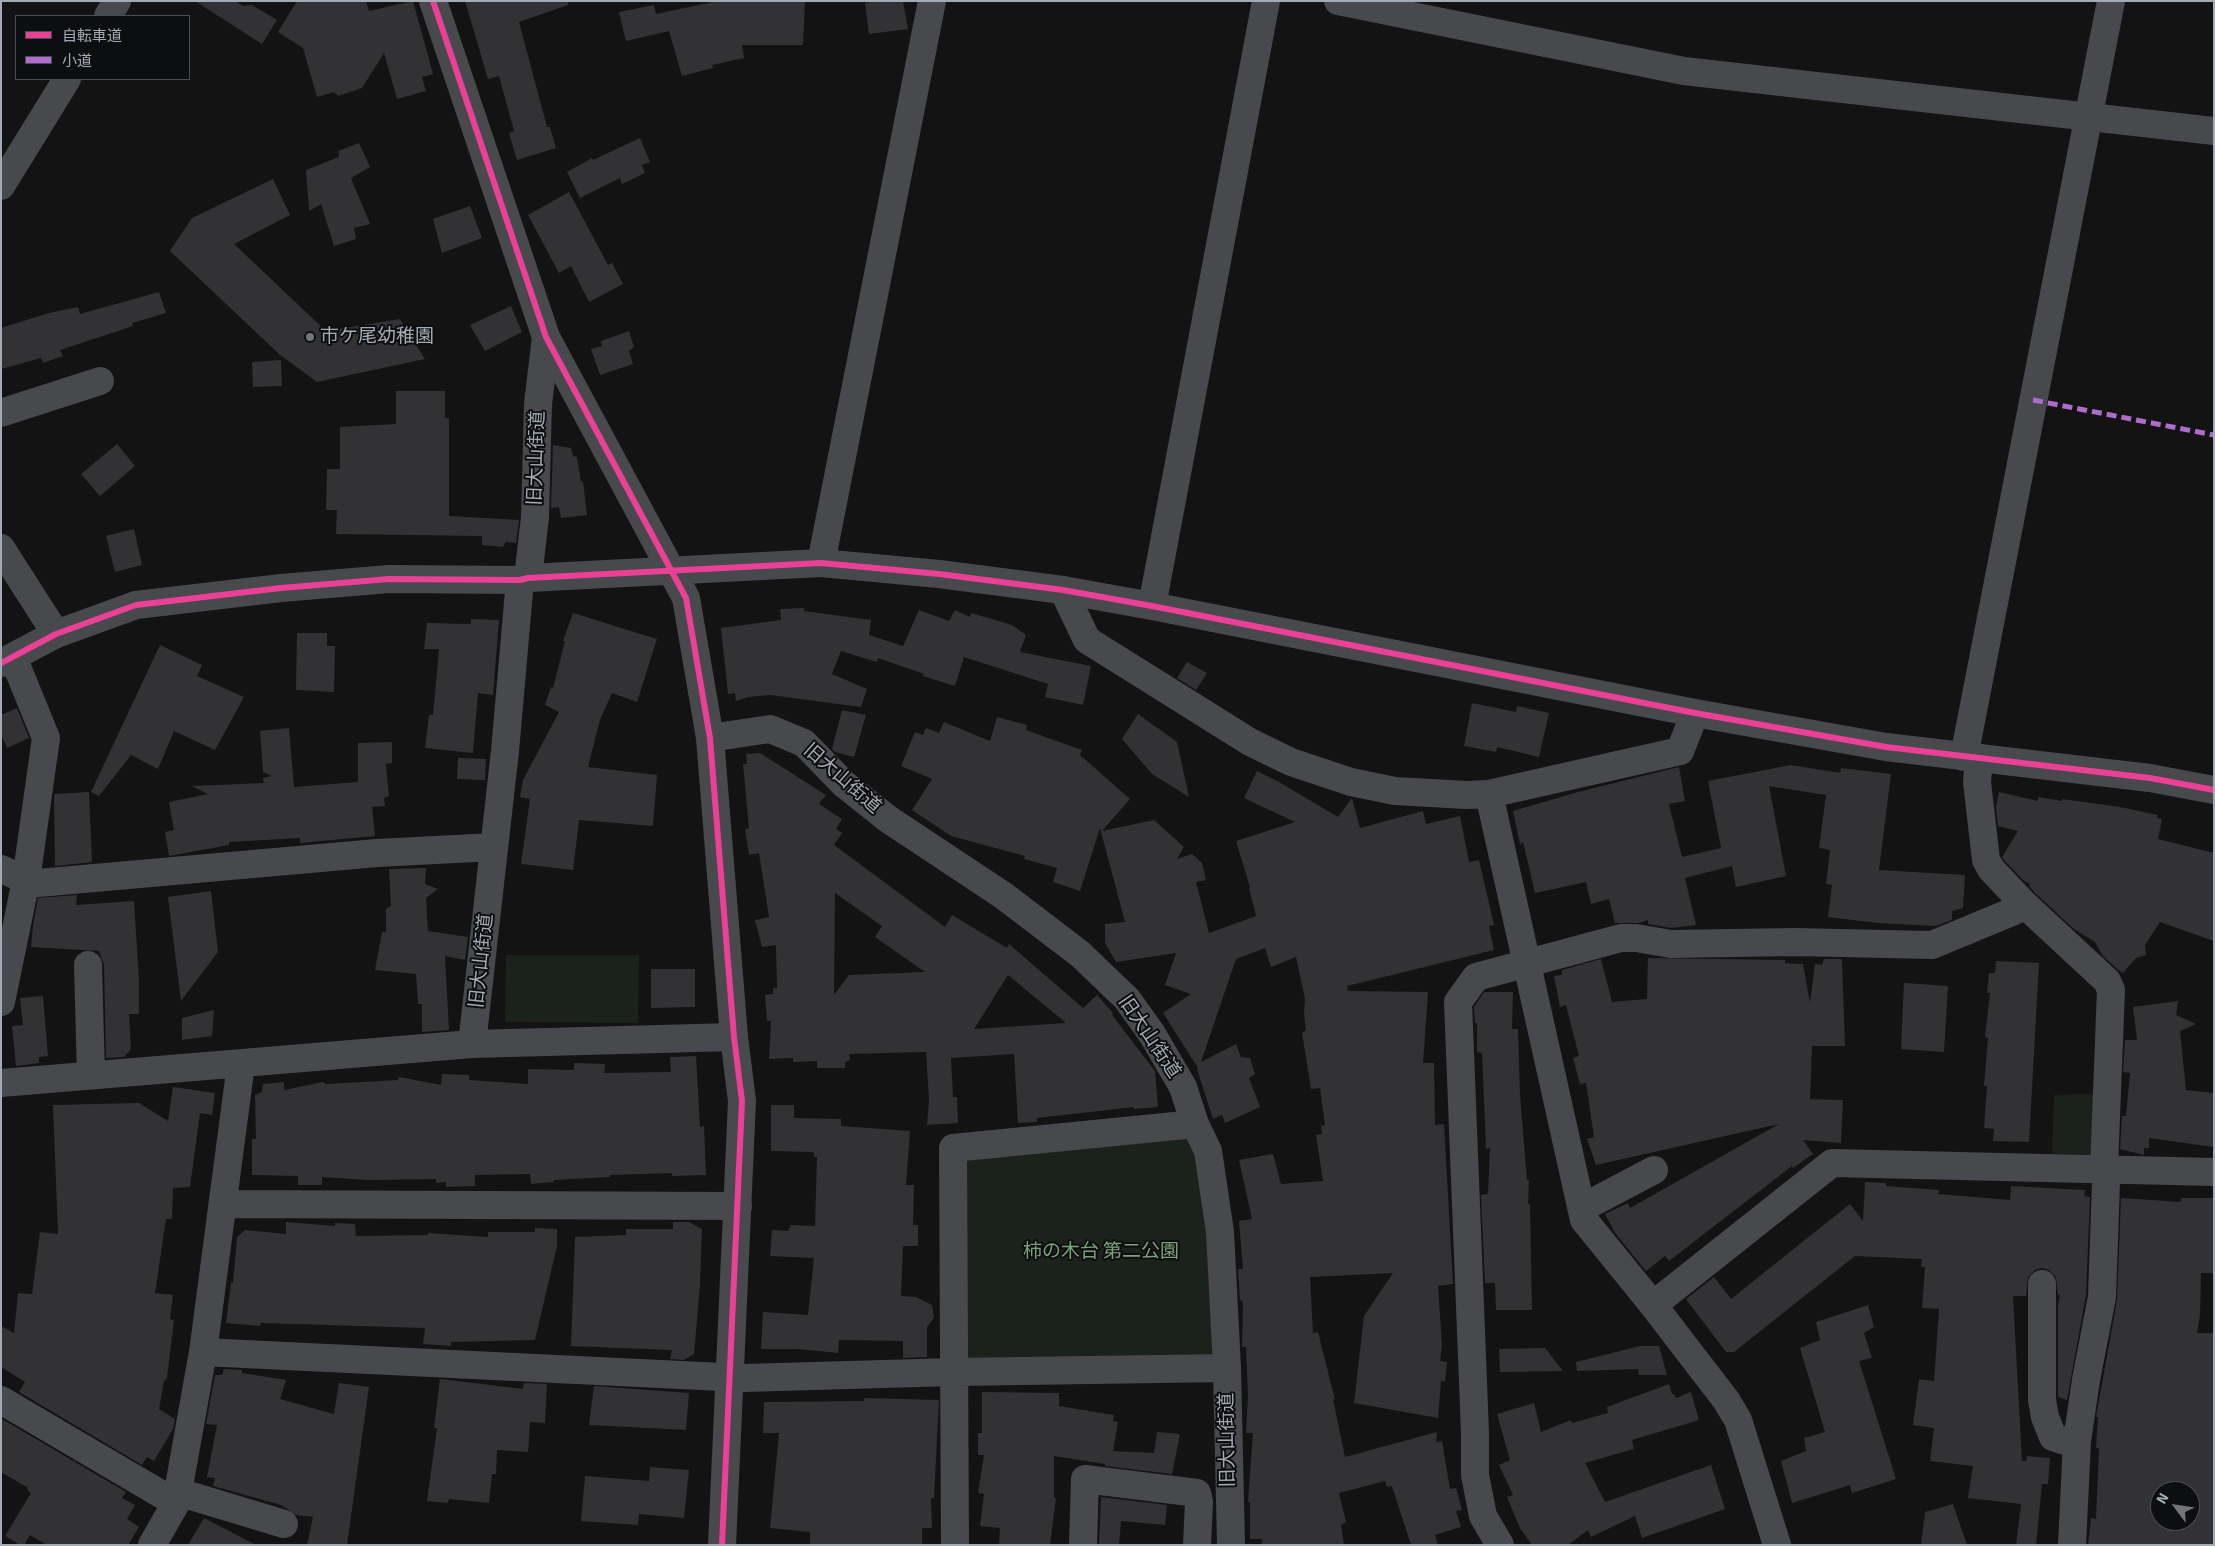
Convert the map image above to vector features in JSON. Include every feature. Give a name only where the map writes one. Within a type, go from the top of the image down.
[{"type":"street","points":[[109,15],[117,1]]},
{"type":"street","points":[[434,1],[546,338],[686,598],[710,738],[734,1037],[742,1101],[722,1545]]},
{"type":"street","points":[[821,563],[932,1]]},
{"type":"street","points":[[1152,606],[1266,1]]},
{"type":"street","points":[[1338,1],[1684,71],[2214,131]]},
{"type":"street","points":[[2072,1545],[2077,1441],[2086,1380],[2102,1297],[2106,1182],[2104,1168],[2111,990],[2107,982],[2024,904],[1991,869],[1986,860],[1977,782],[1971,758],[2088,116],[2111,1]]},
{"type":"street","points":[[1,186],[66,80]]},
{"type":"street","name":"旧大山街道","points":[[472,1044],[524,579],[535,517],[538,404],[546,338]]},
{"type":"street","points":[[1,413],[100,381]]},
{"type":"street","points":[[1,548],[56,634]]},
{"type":"street","points":[[1,1002],[26,880],[46,738],[7,660],[56,634],[136,605],[281,588],[389,580],[524,579],[821,563],[939,574],[1062,590],[1152,606],[1695,713],[1886,747],[2150,778],[2214,790]]},
{"type":"street","points":[[1062,590],[1087,640],[1250,742],[1291,762],[1351,782],[1381,788],[1466,795],[1489,794],[1680,751],[1695,713]]},
{"type":"street","name":"旧大山街道","points":[[710,738],[770,729],[804,743],[844,784],[888,818],[1004,896],[1080,954],[1127,999],[1152,1034],[1183,1087],[1195,1124],[1208,1151],[1220,1232],[1231,1545]]},
{"type":"street","points":[[1489,794],[1584,1220],[1726,1400],[1738,1420],[1777,1545]]},
{"type":"street","points":[[1,869],[38,883],[376,853],[494,848]]},
{"type":"street","points":[[1500,1545],[1483,1516],[1475,1475],[1475,1433],[1458,1002],[1476,977],[1621,938],[1636,938],[1671,944],[1794,942],[1932,945],[2014,911],[2024,904]]},
{"type":"street","points":[[88,965],[91,1075]]},
{"type":"street","points":[[1,1083],[472,1044],[734,1037]]},
{"type":"street","points":[[152,1545],[177,1497],[203,1352],[241,1064]]},
{"type":"street","points":[[956,1545],[952,1148],[1195,1124]]},
{"type":"street","points":[[1652,1305],[1832,1163],[2214,1172]]},
{"type":"street","points":[[1582,1208],[1654,1170]]},
{"type":"street","points":[[223,1204],[738,1206]]},
{"type":"street","points":[[2042,1284],[2042,1400],[2045,1417],[2053,1437],[2065,1441],[2077,1441]]},
{"type":"street","points":[[203,1352],[729,1377],[1226,1368]]},
{"type":"street","points":[[1,1400],[177,1497],[284,1524]]},
{"type":"street","points":[[1083,1545],[1085,1479],[1197,1493],[1199,1502],[1197,1545]]},
{"type":"green space","points":[[506,955],[639,955],[638,1023],[505,1022]]},
{"type":"green space","points":[[2097,1094],[2098,1141],[2088,1158],[2052,1160],[2054,1095]]},
{"type":"green space","name":"柿の木台 第二公園","points":[[1195,1124],[1227,1368],[954,1372],[953,1148]]},
{"type":"building","points":[[195,1],[235,1],[243,6],[252,5],[277,20],[262,44]]},
{"type":"building","points":[[297,1],[366,1],[369,11],[413,1],[433,74],[422,77],[426,91],[397,99],[384,53],[362,88],[338,96],[334,92],[317,97],[303,48],[278,32]]},
{"type":"building","points":[[465,1],[568,1],[568,5],[519,22],[547,127],[550,127],[556,148],[517,160],[509,133],[514,131],[499,76],[488,79]]},
{"type":"building","points":[[718,1],[805,1],[803,45],[742,45],[744,58],[712,65],[713,68],[682,76],[669,31],[626,41],[619,12],[654,5],[656,14]]},
{"type":"building","points":[[903,1],[908,29],[869,34],[865,3]]},
{"type":"building","points":[[640,138],[650,162],[642,165],[645,173],[622,184],[620,178],[580,198],[567,172],[592,158],[593,160]]},
{"type":"building","points":[[359,143],[370,167],[351,178],[370,224],[354,228],[356,239],[334,246],[321,204],[309,211],[306,170],[339,157],[338,151]]},
{"type":"building","points":[[273,179],[290,215],[234,244],[326,331],[400,319],[425,359],[317,382],[279,354],[170,251],[192,218]]},
{"type":"building","points":[[569,192],[608,265],[612,263],[623,284],[589,302],[571,266],[559,273],[528,215]]},
{"type":"building","points":[[470,206],[482,238],[442,253],[433,219]]},
{"type":"building","points":[[159,292],[166,313],[132,323],[133,326],[60,350],[63,356],[43,363],[41,358],[1,369],[1,328],[49,313],[78,307],[80,314]]},
{"type":"building","points":[[511,306],[522,332],[485,351],[470,325]]},
{"type":"building","points":[[629,331],[634,347],[629,351],[633,364],[600,375],[591,349],[602,346],[601,341]]},
{"type":"building","points":[[281,360],[282,386],[253,387],[252,362]]},
{"type":"building","points":[[396,391],[445,391],[445,418],[449,418],[449,516],[519,520],[516,543],[506,542],[503,547],[482,545],[482,536],[336,534],[337,510],[326,510],[327,469],[340,469],[340,427],[396,424]]},
{"type":"building","points":[[117,444],[135,466],[100,496],[81,474]]},
{"type":"building","points":[[553,445],[571,448],[573,456],[577,457],[581,482],[583,481],[587,515],[561,518],[559,507],[551,508]]},
{"type":"building","points":[[134,529],[142,565],[115,572],[106,536]]},
{"type":"building","points":[[804,608],[804,611],[871,620],[869,635],[903,646],[919,610],[949,621],[955,610],[970,617],[971,613],[1012,625],[1026,635],[1020,652],[1091,666],[1083,705],[1045,697],[1048,684],[964,657],[955,686],[923,676],[924,674],[878,658],[877,662],[841,651],[832,674],[867,689],[861,707],[770,695],[748,697],[736,701],[735,693],[728,694],[721,628],[781,620],[780,609]]},
{"type":"building","points":[[573,613],[657,639],[637,702],[612,693],[600,720],[588,767],[657,775],[653,826],[579,820],[573,870],[521,864],[530,799],[520,797],[523,780],[559,712],[545,705],[551,687],[553,688],[565,641],[563,641]]},
{"type":"building","points":[[471,619],[499,620],[493,695],[478,693],[473,753],[425,748],[429,715],[433,715],[439,649],[424,649],[427,623],[471,624]]},
{"type":"building","points":[[297,633],[327,633],[327,646],[335,646],[334,692],[296,690]]},
{"type":"building","points":[[160,645],[202,665],[197,676],[244,697],[215,750],[174,731],[158,769],[131,755],[99,796],[91,792]]},
{"type":"building","points":[[1187,662],[1207,673],[1196,690],[1177,678]]},
{"type":"building","points":[[1472,703],[1516,712],[1517,706],[1549,713],[1539,757],[1497,747],[1496,752],[1464,746]]},
{"type":"building","points":[[17,708],[29,738],[7,748],[1,735],[1,715]]},
{"type":"building","points":[[842,710],[866,715],[854,757],[835,752],[832,749]]},
{"type":"building","points":[[1138,714],[1177,742],[1189,797],[1152,774],[1122,739]]},
{"type":"building","points":[[997,717],[1027,725],[1026,730],[1082,750],[1080,755],[1130,799],[1102,831],[1154,820],[1184,847],[1177,859],[1192,854],[1202,863],[1206,880],[1196,882],[1209,933],[1256,916],[1250,887],[1236,841],[1295,822],[1244,798],[1257,771],[1338,817],[1352,798],[1360,828],[1423,811],[1426,824],[1460,816],[1469,862],[1479,860],[1494,925],[1489,926],[1494,950],[1347,986],[1348,991],[1428,992],[1423,1063],[1434,1063],[1435,1125],[1444,1124],[1453,1284],[1438,1286],[1442,1346],[1440,1361],[1447,1362],[1445,1382],[1441,1381],[1438,1418],[1354,1403],[1364,1316],[1393,1273],[1310,1277],[1313,1333],[1318,1332],[1335,1400],[1333,1399],[1345,1457],[1437,1432],[1436,1442],[1442,1441],[1450,1489],[1456,1488],[1462,1510],[1456,1511],[1461,1527],[1435,1535],[1438,1545],[1411,1545],[1392,1486],[1387,1487],[1385,1481],[1339,1493],[1346,1522],[1341,1525],[1344,1545],[1262,1545],[1262,1539],[1250,1539],[1250,1502],[1248,1502],[1253,1433],[1246,1433],[1248,1395],[1246,1347],[1242,1347],[1243,1302],[1240,1300],[1238,1269],[1243,1269],[1239,1221],[1252,1219],[1239,1160],[1273,1154],[1281,1184],[1323,1181],[1316,1135],[1322,1134],[1321,1126],[1325,1125],[1320,1088],[1311,1089],[1302,1033],[1306,1030],[1305,999],[1296,957],[1271,967],[1265,948],[1236,959],[1201,1062],[1236,1044],[1241,1057],[1250,1058],[1255,1074],[1249,1078],[1260,1107],[1225,1123],[1222,1115],[1213,1119],[1198,1068],[1163,1013],[1191,994],[1165,985],[1176,953],[1116,962],[1105,943],[1105,924],[1125,922],[1100,828],[1080,891],[1053,882],[1057,868],[1024,859],[1025,856],[951,836],[912,810],[932,779],[901,766],[915,732],[923,735],[926,728],[939,733],[944,722],[990,741]]},
{"type":"building","points":[[289,728],[294,787],[358,782],[358,743],[392,742],[392,763],[386,764],[389,796],[384,798],[385,806],[372,807],[375,836],[300,843],[300,838],[229,842],[229,845],[169,856],[165,832],[174,830],[169,802],[208,794],[192,786],[264,783],[263,778],[272,776],[263,772],[260,731]]},
{"type":"building","points":[[760,753],[826,795],[819,804],[842,819],[836,829],[842,833],[834,845],[945,927],[952,915],[1007,948],[1009,944],[1083,1008],[1097,995],[1113,1013],[1112,1015],[1155,1071],[1158,1107],[1134,1109],[1134,1107],[1037,1118],[1037,1122],[1018,1123],[1014,1054],[951,1058],[953,1097],[957,1097],[958,1123],[927,1125],[929,1099],[926,1052],[849,1054],[850,1060],[845,1062],[845,1068],[817,1068],[817,1061],[793,1062],[793,1058],[769,1059],[771,1021],[767,1021],[765,995],[773,994],[773,988],[777,988],[776,945],[762,947],[755,920],[769,917],[759,853],[749,855],[745,829],[749,828],[743,764],[747,764],[746,754]],"holes":[[[835,893],[882,926],[875,937],[925,972],[849,975],[834,995]],[[1008,975],[1066,1023],[974,1029]]]},
{"type":"building","points":[[458,758],[486,759],[485,780],[457,779]]},
{"type":"building","points":[[1791,765],[1840,773],[1841,768],[1891,774],[1879,870],[1965,875],[1963,908],[1952,911],[1952,920],[1936,926],[1878,923],[1828,917],[1832,885],[1826,884],[1830,850],[1819,848],[1826,795],[1769,786],[1786,876],[1736,887],[1732,866],[1685,878],[1696,925],[1672,928],[1648,924],[1648,920],[1639,923],[1615,923],[1609,899],[1591,904],[1586,882],[1535,893],[1523,842],[1520,844],[1513,811],[1578,792],[1679,767],[1685,801],[1669,804],[1682,857],[1721,848],[1708,781]]},
{"type":"building","points":[[89,792],[92,862],[55,866],[54,794]]},
{"type":"building","points":[[1999,792],[2038,801],[2038,797],[2062,801],[2062,799],[2120,807],[2158,815],[2157,818],[2162,819],[2158,839],[2214,853],[2214,941],[2160,922],[2145,945],[2146,955],[2136,958],[2123,973],[2117,969],[2103,956],[2095,942],[2074,929],[2035,893],[2029,886],[2030,884],[2023,880],[2002,857],[2018,831],[1998,826],[1996,807]]},
{"type":"building","points":[[426,868],[425,884],[438,889],[426,898],[428,931],[468,937],[465,960],[445,956],[449,1030],[422,1032],[422,1004],[418,1004],[416,974],[375,970],[382,932],[386,932],[386,909],[391,906],[389,869]]},
{"type":"building","points":[[211,891],[218,952],[181,1001],[168,897]]},
{"type":"building","points":[[77,895],[76,905],[134,901],[139,1014],[129,1014],[131,1049],[124,1057],[106,1058],[104,965],[99,951],[31,947],[38,898]]},
{"type":"building","points":[[1648,958],[1785,960],[1785,963],[1803,964],[1810,1003],[1815,964],[1822,965],[1824,959],[1842,959],[1845,1046],[1812,1046],[1810,1099],[1843,1100],[1841,1143],[1803,1140],[1813,1154],[1793,1168],[1792,1166],[1669,1261],[1665,1256],[1646,1271],[1615,1233],[1605,1214],[1628,1203],[1630,1208],[1779,1124],[1596,1165],[1587,1139],[1594,1137],[1586,1083],[1580,1084],[1573,1058],[1579,1056],[1566,1005],[1560,1007],[1554,976],[1562,975],[1562,970],[1601,959],[1612,1002],[1647,999]]},
{"type":"building","points":[[1996,961],[2039,963],[2029,1142],[1993,1141],[1994,1129],[1984,1128],[1987,1086],[1984,1086],[1988,1038],[1985,1037],[1990,993],[1987,993],[1989,973],[1995,973]]},
{"type":"building","points":[[651,969],[695,969],[695,1007],[651,1008]]},
{"type":"building","points":[[1904,983],[1948,986],[1944,1052],[1901,1049]]},
{"type":"building","points":[[1484,992],[1513,992],[1512,1029],[1518,1029],[1520,1096],[1527,1180],[1529,1180],[1528,1204],[1530,1204],[1532,1310],[1496,1310],[1495,1283],[1485,1283],[1481,1195],[1488,1194],[1490,1148],[1486,1149],[1482,1053],[1477,1052],[1477,1023],[1475,1023],[1474,1007]]},
{"type":"building","points":[[43,996],[48,1056],[39,1057],[39,1063],[16,1066],[12,1026],[23,1025],[20,998]]},
{"type":"building","points":[[2178,1001],[2176,1015],[2196,1024],[2180,1031],[2186,1090],[2214,1093],[2214,1147],[2149,1138],[2149,1148],[2144,1148],[2144,1155],[2120,1149],[2122,1116],[2126,1116],[2130,1073],[2123,1072],[2125,1040],[2137,1040],[2133,1007]]},
{"type":"building","points":[[214,1010],[212,1036],[182,1040],[182,1018]]},
{"type":"building","points":[[696,1056],[700,1127],[704,1126],[706,1175],[672,1176],[672,1173],[610,1175],[610,1177],[554,1180],[554,1182],[531,1184],[530,1174],[475,1175],[475,1186],[446,1187],[446,1182],[436,1183],[436,1179],[367,1180],[322,1177],[322,1185],[298,1185],[298,1176],[252,1175],[252,1139],[256,1139],[255,1095],[262,1092],[263,1084],[284,1082],[284,1090],[323,1082],[326,1084],[398,1080],[399,1077],[441,1085],[442,1074],[469,1075],[469,1080],[528,1084],[528,1069],[574,1070],[574,1063],[605,1064],[604,1073],[671,1072],[670,1057]]},
{"type":"building","points":[[173,1087],[215,1093],[212,1115],[200,1113],[190,1187],[173,1188],[172,1219],[166,1219],[155,1293],[173,1295],[170,1319],[174,1320],[167,1378],[164,1381],[159,1409],[175,1419],[173,1429],[154,1461],[147,1457],[142,1465],[19,1392],[25,1382],[1,1367],[1,1326],[14,1333],[18,1293],[32,1294],[40,1232],[58,1234],[53,1105],[139,1103],[168,1121]]},
{"type":"building","points":[[771,1105],[794,1105],[794,1118],[841,1119],[841,1126],[910,1131],[906,1185],[914,1185],[913,1225],[918,1225],[918,1246],[903,1246],[901,1296],[916,1297],[932,1305],[934,1318],[927,1327],[927,1357],[903,1358],[903,1341],[839,1340],[838,1353],[798,1349],[761,1349],[763,1312],[808,1315],[814,1258],[770,1256],[772,1230],[788,1231],[791,1225],[815,1226],[817,1157],[814,1157],[814,1152],[771,1151]]},
{"type":"building","points":[[1865,1182],[1886,1183],[1886,1186],[1939,1190],[1938,1194],[2010,1200],[2011,1186],[2085,1190],[2084,1196],[2090,1197],[2086,1295],[2067,1400],[2058,1397],[2058,1305],[2060,1295],[2058,1295],[2056,1277],[2049,1270],[2042,1268],[2035,1270],[2028,1277],[2026,1296],[2013,1296],[2022,1461],[2026,1461],[2027,1456],[2050,1458],[2048,1484],[2042,1484],[2036,1545],[2016,1545],[2021,1504],[1968,1498],[1973,1466],[1930,1461],[1934,1428],[1913,1425],[1919,1379],[1934,1381],[1939,1309],[1922,1308],[1925,1267],[1921,1267],[1922,1259],[1855,1256],[1734,1352],[1726,1352],[1686,1299],[1714,1277],[1731,1299],[1850,1204],[1863,1221]]},
{"type":"building","points":[[2121,1198],[2181,1202],[2181,1198],[2214,1198],[2213,1273],[2201,1273],[2200,1315],[2197,1333],[2214,1333],[2214,1545],[2088,1545],[2091,1518],[2096,1519],[2099,1448],[2096,1448],[2098,1417],[2096,1417],[2117,1300]]},
{"type":"building","points":[[286,1222],[335,1226],[335,1223],[355,1224],[356,1236],[428,1235],[428,1233],[488,1237],[488,1232],[535,1232],[535,1228],[557,1229],[557,1246],[535,1340],[451,1342],[451,1346],[423,1344],[425,1328],[261,1323],[260,1326],[226,1323],[231,1283],[233,1283],[237,1237],[245,1230],[286,1234]]},
{"type":"building","points":[[673,1222],[689,1222],[702,1229],[700,1285],[694,1354],[684,1360],[670,1359],[672,1350],[571,1346],[575,1237],[626,1235],[626,1229],[673,1229]]},
{"type":"building","points":[[1868,1305],[1874,1327],[1864,1333],[1872,1358],[1859,1361],[1896,1479],[1852,1493],[1850,1485],[1792,1503],[1781,1461],[1806,1451],[1804,1438],[1825,1432],[1800,1348],[1820,1340],[1816,1322]]},
{"type":"building","points":[[1640,1346],[1659,1346],[1667,1375],[1639,1375],[1638,1369],[1577,1371],[1576,1362]]},
{"type":"building","points":[[1545,1348],[1563,1371],[1500,1372],[1499,1349]]},
{"type":"building","points":[[224,1369],[242,1370],[242,1373],[286,1380],[280,1399],[334,1414],[339,1383],[369,1387],[347,1545],[307,1545],[313,1517],[296,1515],[281,1505],[213,1486],[215,1478],[207,1477],[217,1425],[206,1424],[215,1375],[222,1375]]},
{"type":"building","points":[[440,1379],[523,1389],[524,1383],[547,1384],[545,1423],[530,1422],[528,1452],[497,1450],[496,1474],[492,1474],[489,1503],[449,1499],[448,1503],[427,1501],[437,1428],[434,1428]]},
{"type":"building","points":[[1669,1384],[1672,1394],[1676,1398],[1691,1392],[1699,1420],[1632,1440],[1634,1449],[1585,1463],[1605,1502],[1711,1465],[1725,1509],[1642,1538],[1635,1516],[1591,1537],[1588,1530],[1568,1545],[1532,1545],[1520,1528],[1507,1497],[1513,1495],[1499,1465],[1510,1460],[1497,1414],[1534,1403],[1541,1432],[1571,1420],[1572,1423],[1608,1413],[1607,1407]]},
{"type":"building","points":[[594,1386],[689,1393],[686,1430],[589,1425]]},
{"type":"building","points":[[982,1392],[1059,1393],[1059,1406],[1114,1415],[1113,1421],[1118,1422],[1113,1451],[1154,1453],[1157,1432],[1180,1434],[1172,1474],[1105,1466],[1105,1464],[1054,1456],[1054,1498],[1056,1498],[1050,1545],[999,1545],[1000,1528],[980,1526],[984,1494],[978,1493],[984,1455],[978,1455],[978,1433],[982,1433]]},
{"type":"building","points":[[864,1398],[939,1400],[934,1498],[931,1498],[932,1528],[922,1528],[922,1545],[810,1545],[810,1532],[770,1528],[779,1433],[763,1433],[764,1402],[864,1401]]},
{"type":"building","points":[[2,1419],[126,1492],[122,1498],[135,1505],[127,1519],[139,1527],[128,1545],[47,1545],[30,1535],[24,1545],[20,1545],[5,1536],[31,1493],[27,1490],[28,1488],[1,1472]]},
{"type":"building","points":[[650,1467],[689,1470],[684,1518],[639,1514],[638,1525],[581,1521],[585,1476],[649,1481]]},
{"type":"building","points":[[1101,1497],[1167,1505],[1165,1525],[1121,1521],[1119,1545],[1099,1545]]},
{"type":"building","points":[[1953,1504],[1967,1545],[1921,1545],[1925,1512]]},
{"type":"building","points":[[204,1518],[256,1545],[188,1545]]},
{"type":"marked path","points":[[2033,400],[2214,435]]},
{"type":"cycle path","points":[[433,1],[546,337],[686,598],[710,738],[734,1037],[742,1101],[722,1545]]},
{"type":"cycle path","points":[[1,663],[56,634],[136,605],[281,588],[389,579],[520,580],[528,578],[821,563],[939,574],[1063,590],[1695,713],[1886,747],[2150,778],[2214,790]]},
{"type":"place","name":"市ケ尾幼稚園","points":[[310,337]]}]
